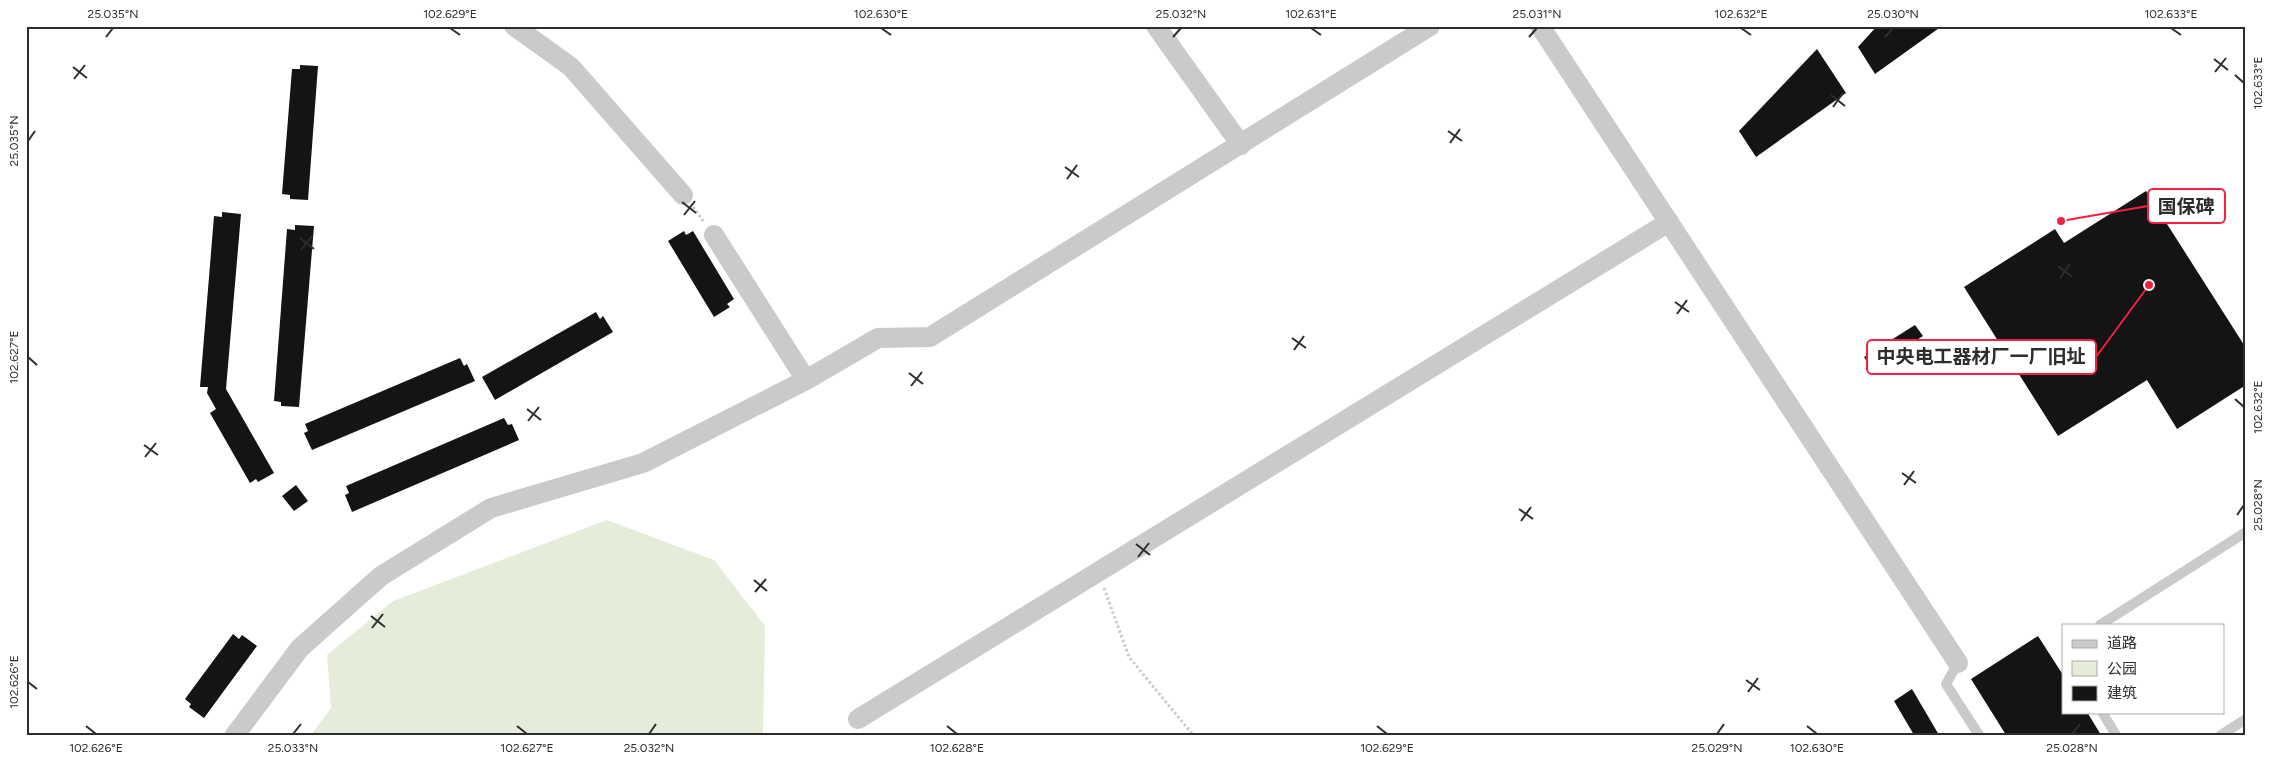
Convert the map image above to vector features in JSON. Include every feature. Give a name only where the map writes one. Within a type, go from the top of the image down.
[{"type":"street","points":[[514,26],[571,68],[683,195]]},
{"type":"street","points":[[1156,26],[1242,145]]},
{"type":"street","points":[[235,735],[300,648],[381,576],[491,508],[643,463],[806,380],[878,338],[930,337],[1242,145],[1430,26]]},
{"type":"street","points":[[1540,26],[1958,663]]},
{"type":"street","points":[[858,719],[1669,222]]},
{"type":"street","points":[[714,235],[806,380]]},
{"type":"lane","points":[[2102,624],[2246,532]]},
{"type":"lane","points":[[1958,663],[1946,684],[1978,735]]},
{"type":"lane","points":[[2103,714],[2116,735]]},
{"type":"lane","points":[[2220,735],[2246,718]]},
{"type":"path","points":[[683,195],[714,235]]},
{"type":"path","points":[[1098,572],[1129,657],[1193,735]]},
{"type":"green space","points":[[607,520],[714,560],[765,626],[763,735],[311,735],[331,708],[327,655],[393,601]]},
{"type":"building","points":[[1877,26],[1942,26],[1875,74],[1858,47]]},
{"type":"building","points":[[1817,49],[1846,93],[1756,157],[1739,131]]},
{"type":"building","points":[[300,65],[318,66],[308,200],[290,199],[290,195],[282,194],[292,69],[300,69]]},
{"type":"building","points":[[2146,191],[2246,348],[2246,385],[2177,429],[2147,380],[2058,436],[1964,287],[2055,229],[2064,243]]},
{"type":"building","points":[[222,212],[241,214],[226,389],[274,473],[258,482],[256,479],[250,483],[210,413],[216,409],[207,393],[208,387],[200,387],[214,216],[222,217]]},
{"type":"building","points":[[295,225],[314,226],[299,407],[281,406],[281,402],[274,401],[287,229],[295,230]]},
{"type":"building","points":[[684,231],[686,235],[693,231],[734,299],[727,304],[730,307],[714,317],[668,241]]},
{"type":"building","points":[[596,312],[600,319],[603,316],[613,332],[495,400],[482,377]]},
{"type":"building","points":[[1915,325],[1923,336],[1872,369],[1864,357]]},
{"type":"building","points":[[460,358],[464,366],[467,364],[475,381],[312,450],[304,433],[308,431],[305,424]]},
{"type":"building","points":[[504,418],[508,425],[512,424],[519,440],[352,512],[345,495],[349,493],[346,486]]},
{"type":"building","points":[[296,485],[308,501],[294,511],[282,496]]},
{"type":"building","points":[[233,634],[239,639],[242,635],[257,646],[204,718],[189,707],[191,704],[185,699]]},
{"type":"building","points":[[2038,636],[2062,673],[2062,714],[2088,714],[2101,735],[2006,735],[1971,679]]},
{"type":"building","points":[[1912,689],[1939,735],[1914,735],[1894,701]]},
{"type":"place","name":"国保碑","points":[[2061,221]]},
{"type":"place","name":"中央电工器材厂一厂旧址","points":[[2149,285]]}]
